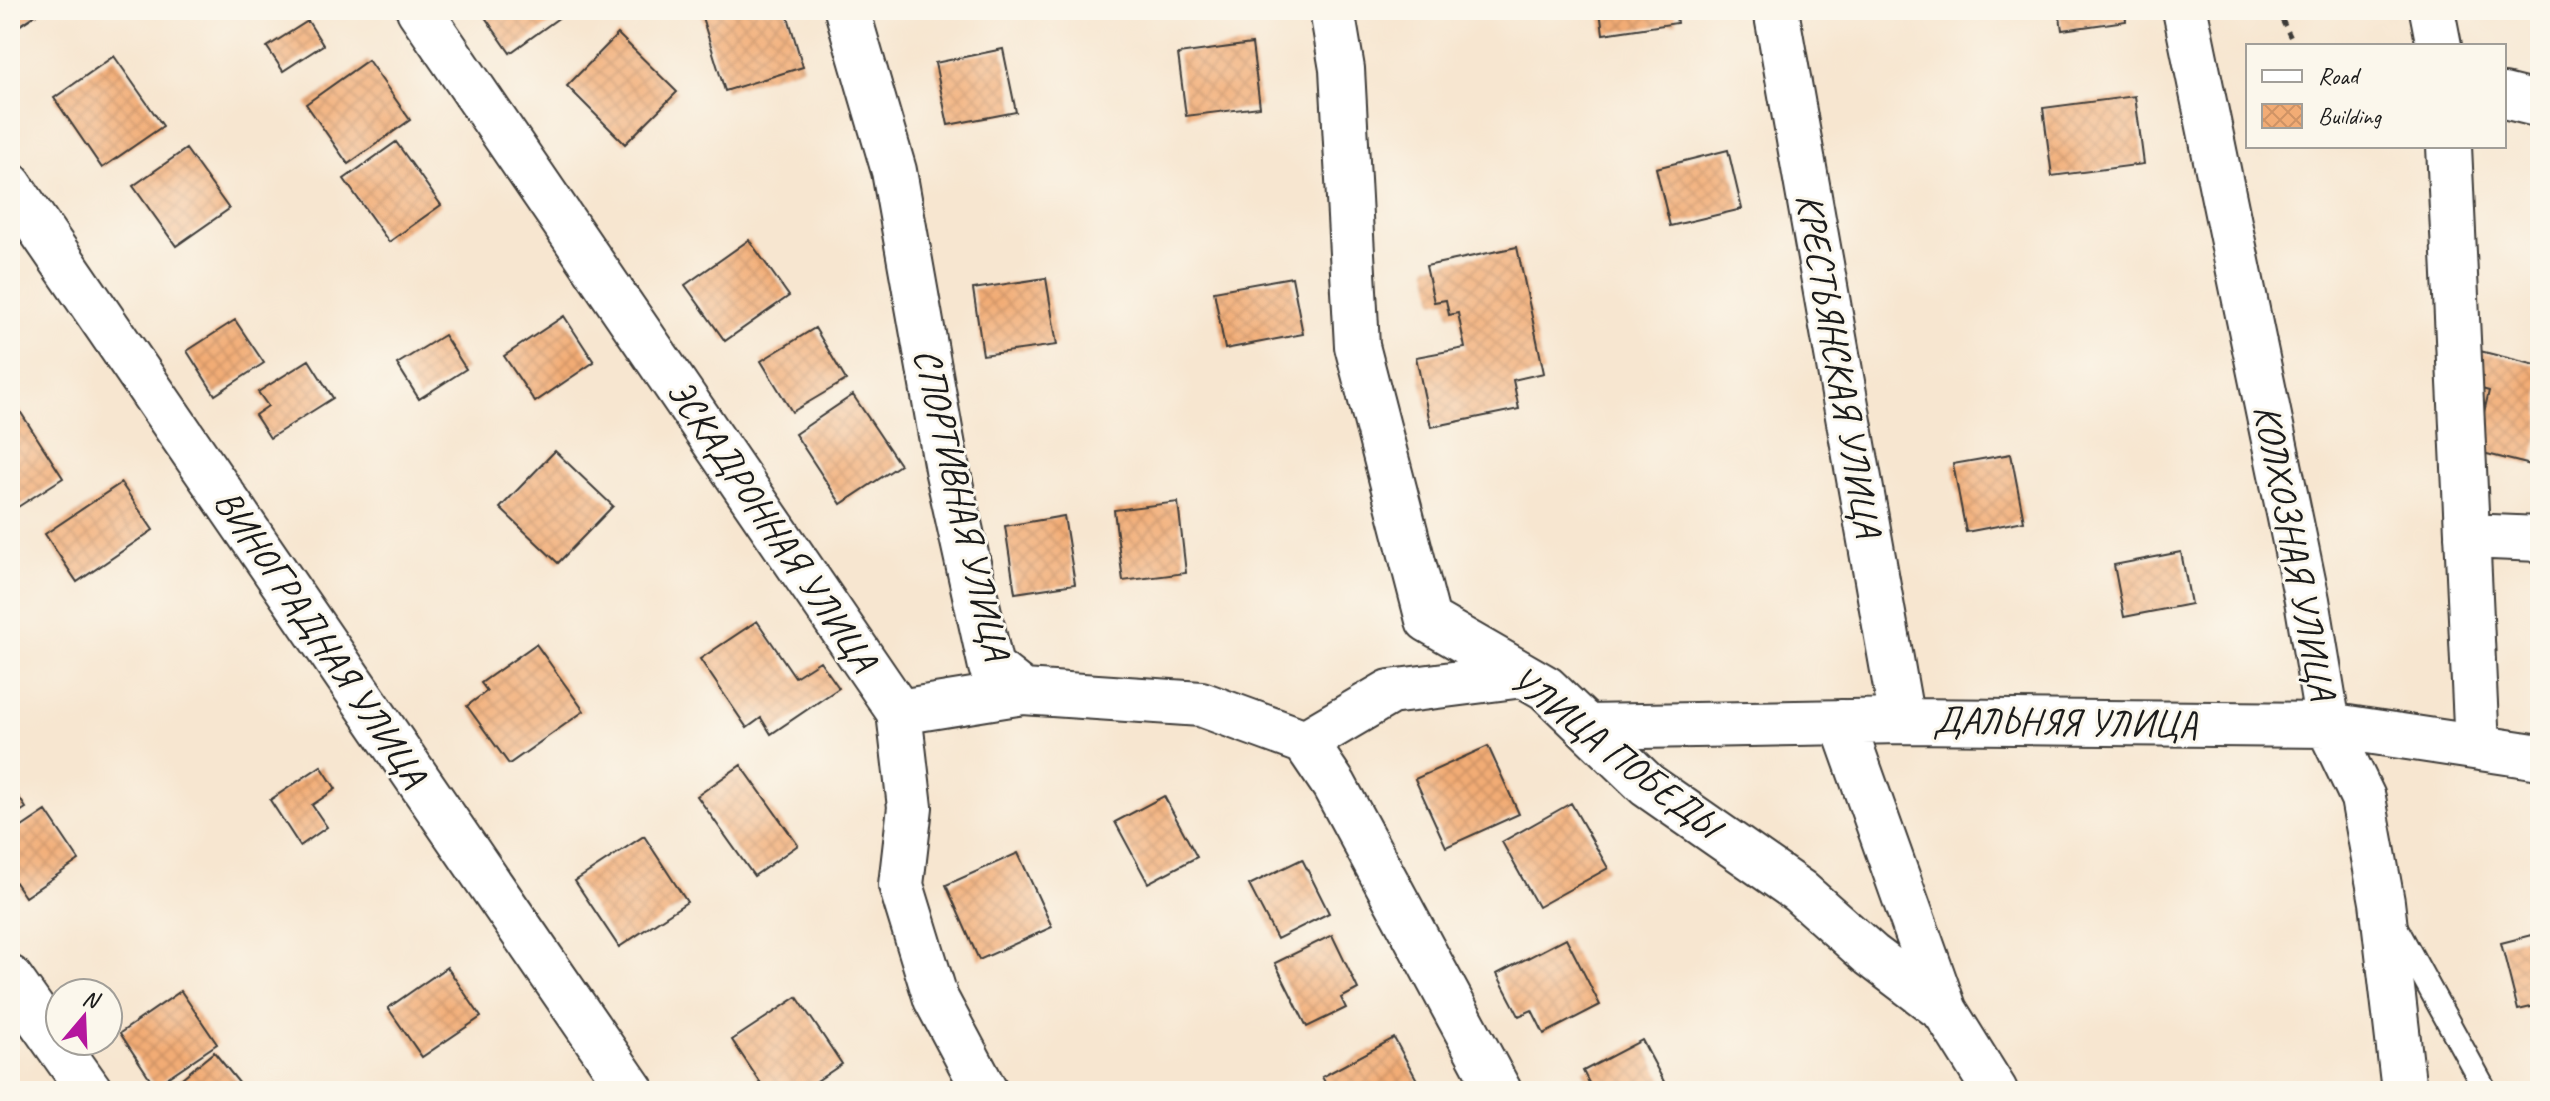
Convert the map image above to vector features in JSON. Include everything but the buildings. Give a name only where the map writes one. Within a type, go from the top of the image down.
[{"type":"street","name":"ЭСКАДРОННАЯ УЛИЦА","points":[[419,10],[899,712],[910,807],[901,885],[936,999],[985,1091]]},
{"type":"street","name":"СПОРТИВНАЯ УЛИЦА","points":[[847,10],[894,171],[947,469],[991,667],[1023,692],[1201,704],[1305,742]]},
{"type":"street","name":"УЛИЦА ПОБЕДЫ","points":[[1332,10],[1342,69],[1357,346],[1428,620],[1546,688],[1647,785],[1799,891],[1871,955],[1945,1011],[1995,1091]]},
{"type":"street","name":"КРЕСТЬЯНСКАЯ УЛИЦА","points":[[1776,10],[1902,721]]},
{"type":"street","name":"КОЛХОЗНАЯ УЛИЦА","points":[[2185,10],[2307,600],[2328,725],[2363,798],[2382,902],[2404,1091]]},
{"type":"street","points":[[2432,10],[2439,44]]},
{"type":"street","points":[[2506,96],[2540,105]]},
{"type":"street","points":[[2449,148],[2477,747]]},
{"type":"street","name":"ВИНОГРАДНАЯ УЛИЦА","points":[[10,185],[632,1091]]},
{"type":"street","points":[[2467,536],[2540,539]]},
{"type":"street","points":[[1499,1091],[1334,785],[1305,742],[1390,692],[1523,675]]},
{"type":"street","points":[[899,712],[1023,692]]},
{"type":"street","name":"ДАЛЬНЯЯ УЛИЦА","points":[[1587,727],[1902,721],[2328,725],[2540,757]]},
{"type":"street","points":[[1842,722],[1945,1011]]},
{"type":"street","points":[[10,978],[90,1091]]},
{"type":"lane","points":[[2382,902],[2486,1091]]},
{"type":"path","points":[[2277,10],[2294,44]]}]
